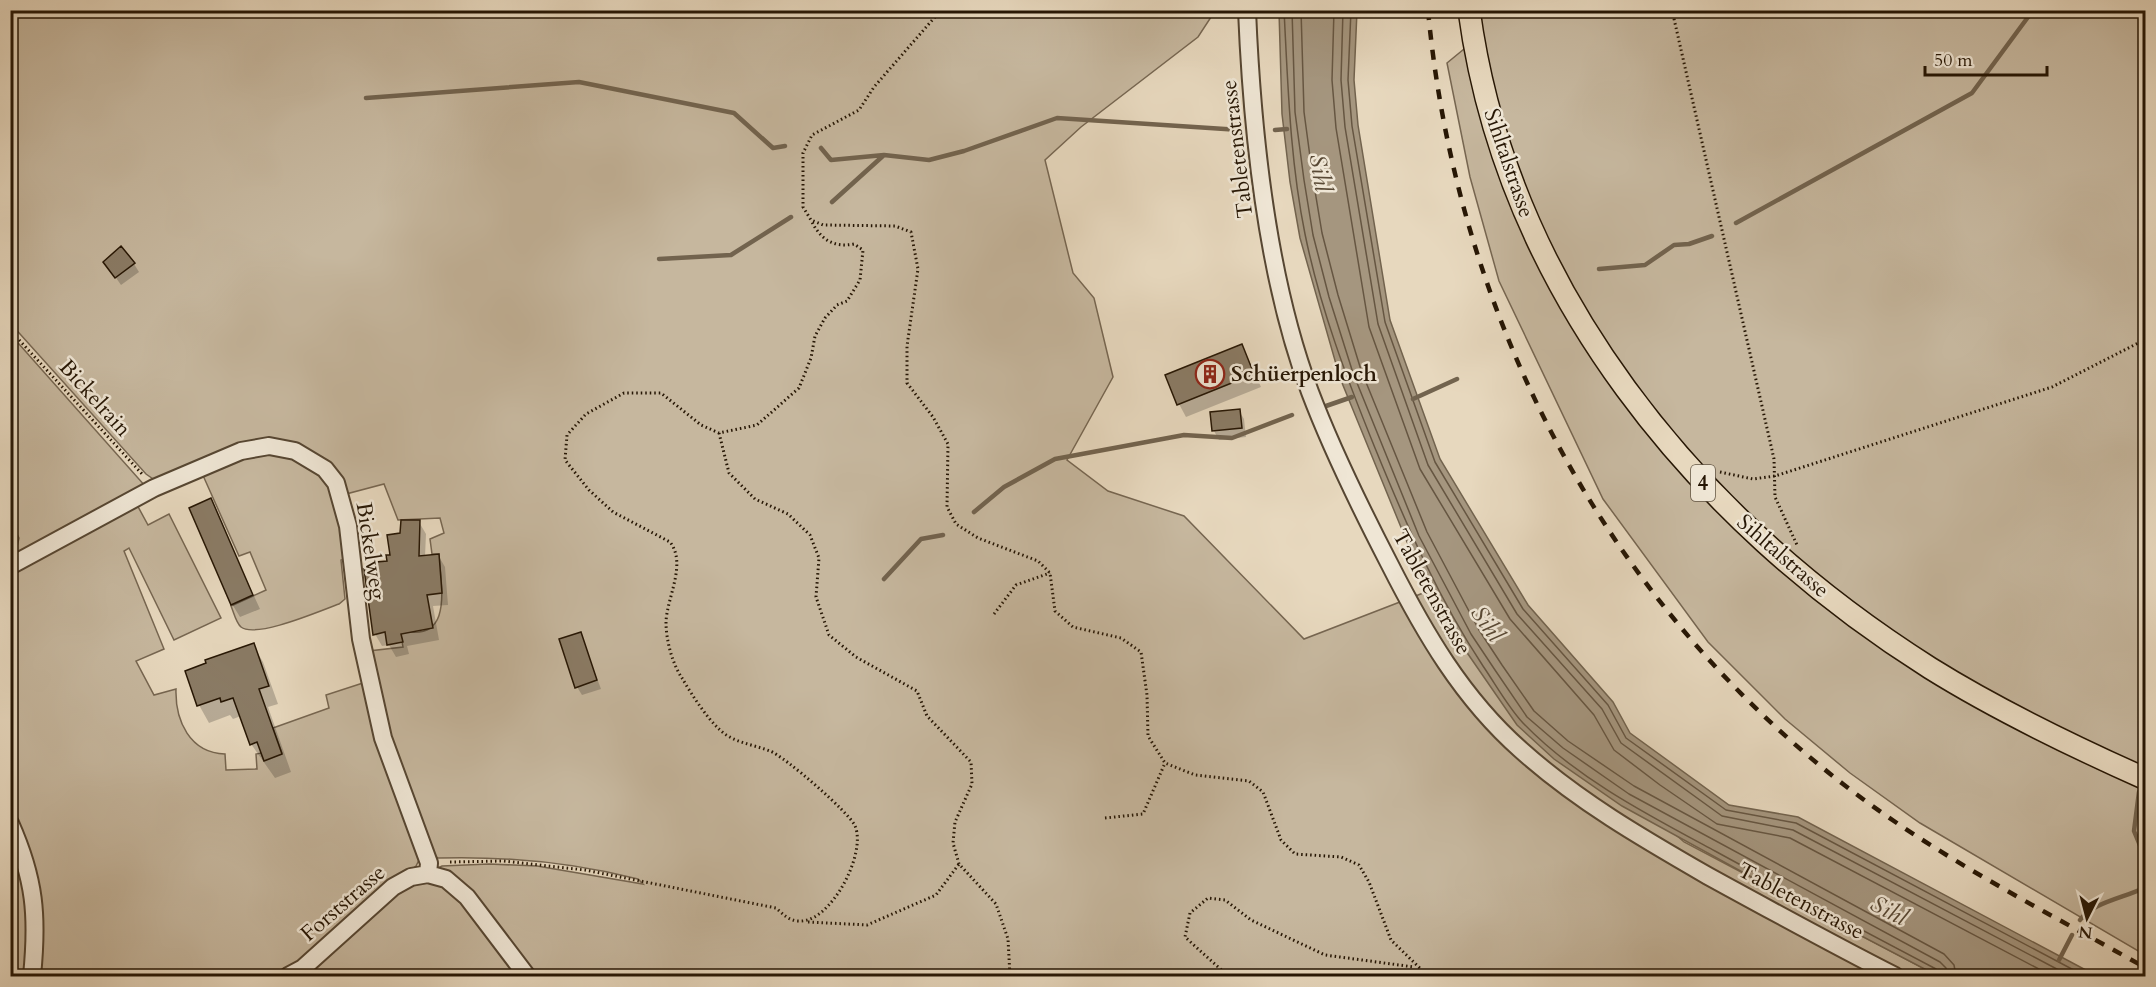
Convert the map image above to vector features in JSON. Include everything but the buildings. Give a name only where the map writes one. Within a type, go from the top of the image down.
[{"type":"main road","name":"Sihltalstrasse","points":[[1469,10],[1479,66],[1497,137],[1539,245],[1560,288],[1602,358],[1674,450],[1725,505],[1773,550],[1832,599],[1897,647],[2008,713],[2145,779]]},
{"type":"street","name":"Tabletenstrasse","points":[[1247,10],[1252,90],[1269,234],[1279,287],[1300,360],[1310,392],[1369,524],[1419,621],[1450,670],[1501,732],[1551,775],[1596,809],[1740,893],[1895,976]]},
{"type":"street","name":"Bickelweg","points":[[10,566],[154,488],[241,451],[268,446],[295,451],[325,469],[336,483],[348,526],[361,639],[383,738],[429,863],[428,874]]},
{"type":"street","points":[[10,823],[28,869],[36,910],[32,976]]},
{"type":"street","name":"Forststrasse","points":[[288,976],[303,968],[402,880],[428,874]]},
{"type":"street","points":[[428,874],[437,875],[454,884],[527,976]]},
{"type":"path","points":[[797,922],[809,920],[821,914],[840,891],[859,842],[855,825],[804,776],[772,752],[738,742],[720,729],[681,677],[671,653],[666,622],[677,564],[675,548],[670,542],[613,512],[589,490],[565,460],[567,435],[586,414],[624,393],[661,393],[701,425],[719,433],[757,425],[799,388],[811,358],[815,336],[825,318],[837,305],[847,301],[860,280],[863,250],[854,244],[843,246],[830,243],[818,234],[803,207],[803,153],[812,135],[859,110],[874,87],[940,10]]},
{"type":"path","points":[[1672,10],[1772,448],[1778,505],[1792,535]]},
{"type":"path","points":[[811,220],[823,225],[895,226],[911,232],[918,269],[907,346],[908,383],[933,417],[948,444],[948,507],[956,524],[978,538],[1038,561],[1050,573],[1055,611],[1073,627],[1121,638],[1141,652],[1148,695],[1148,736],[1165,763],[1195,775],[1249,781],[1263,792],[1281,840],[1295,854],[1341,857],[1359,865],[1369,882],[1391,940],[1416,967],[1428,976]]},
{"type":"path","name":"Bickelrain","points":[[10,330],[154,488]]},
{"type":"path","points":[[1725,473],[1754,479],[1775,476],[2052,387],[2145,339]]},
{"type":"path","points":[[719,433],[729,473],[755,499],[788,514],[810,535],[819,558],[816,597],[829,635],[856,657],[917,691],[927,716],[971,762],[972,784],[955,822],[953,843],[959,864],[996,904],[1008,939],[1010,976]]},
{"type":"path","points":[[994,614],[1016,585],[1050,573]]},
{"type":"path","points":[[1105,818],[1143,814],[1165,763]]},
{"type":"path","points":[[428,874],[441,862],[533,863],[716,894],[776,908],[788,919],[797,922],[867,925],[936,895],[959,864]]},
{"type":"path","points":[[1228,976],[1185,937],[1190,913],[1208,898],[1225,900],[1251,920],[1325,955],[1416,967]]},
{"type":"shaded area","points":[[10,11],[1215,11],[1198,37],[1081,127],[1045,160],[1073,273],[1094,298],[1113,377],[1067,460],[1108,491],[1184,516],[1304,639],[1431,590],[1459,641],[1684,842],[1938,976],[294,976],[404,885],[442,866],[489,864],[537,866],[643,884],[638,879],[563,864],[514,859],[438,858],[432,854],[384,726],[369,651],[403,647],[400,630],[417,632],[429,629],[437,621],[442,596],[439,554],[432,554],[430,539],[444,533],[440,518],[398,520],[384,484],[346,494],[341,479],[271,443],[156,481],[146,474],[11,324]]},
{"type":"shaded area","points":[[1475,11],[2145,11],[2145,955],[1920,823],[1850,773],[1785,719],[1708,642],[1603,499],[1499,281],[1470,177],[1447,63],[1475,40]]},
{"type":"shaded area","points":[[11,335],[146,487],[14,560],[19,538],[10,519]]},
{"type":"shaded area","points":[[251,452],[297,456],[332,482],[349,558],[341,560],[345,599],[339,604],[274,627],[249,630],[239,625],[231,606],[266,590],[250,552],[239,556],[201,471]]},
{"type":"shaded area","points":[[136,503],[148,525],[169,514],[221,618],[174,640],[129,548],[124,551],[164,649],[136,661],[154,695],[176,689],[178,713],[187,733],[202,748],[225,754],[226,770],[257,769],[256,754],[261,753],[264,760],[282,753],[273,728],[329,708],[326,695],[366,682],[419,860],[416,866],[304,960],[279,976],[38,976],[25,844],[11,813],[10,571]]},
{"type":"shaded area","points":[[10,831],[28,882],[28,976],[11,976]]},
{"type":"water","name":"Sihl","points":[[1279,11],[1357,11],[1354,80],[1358,125],[1390,320],[1440,459],[1528,605],[1613,702],[1630,733],[1729,805],[1798,817],[2097,976],[1938,976],[1622,806],[1554,759],[1517,725],[1459,641],[1407,542],[1340,378],[1300,238],[1290,182],[1282,114]]},
{"type":"waterway","points":[[1736,223],[1972,93],[2031,13],[2038,10]]},
{"type":"waterway","points":[[366,98],[579,82],[734,113],[773,148],[785,146]]},
{"type":"waterway","points":[[832,202],[884,155],[929,160],[964,151],[1057,118],[1240,130]]},
{"type":"waterway","points":[[1275,130],[1287,129]]},
{"type":"waterway","points":[[821,148],[831,160],[884,155]]},
{"type":"waterway","points":[[659,259],[731,255],[791,217]]},
{"type":"waterway","points":[[1599,269],[1645,265],[1674,245],[1689,244],[1712,236]]},
{"type":"waterway","points":[[1413,399],[1457,379]]},
{"type":"waterway","points":[[1326,406],[1352,397]]},
{"type":"waterway","points":[[974,512],[1004,487],[1055,459],[1184,435],[1232,438],[1292,415]]},
{"type":"waterway","points":[[884,579],[921,539],[943,535]]},
{"type":"waterway","points":[[2139,792],[2134,831],[2146,860]]},
{"type":"waterway","points":[[2080,920],[2093,909],[2146,887]]},
{"type":"waterway","points":[[2059,960],[2072,935]]},
{"type":"railway","points":[[1428,10],[1444,123],[1471,232],[1508,339],[1556,440],[1613,537],[1680,627],[1757,709],[1843,784],[1953,859],[2146,968]]},
{"type":"place","name":"Schüerpenloch","points":[[1210,374]]}]
